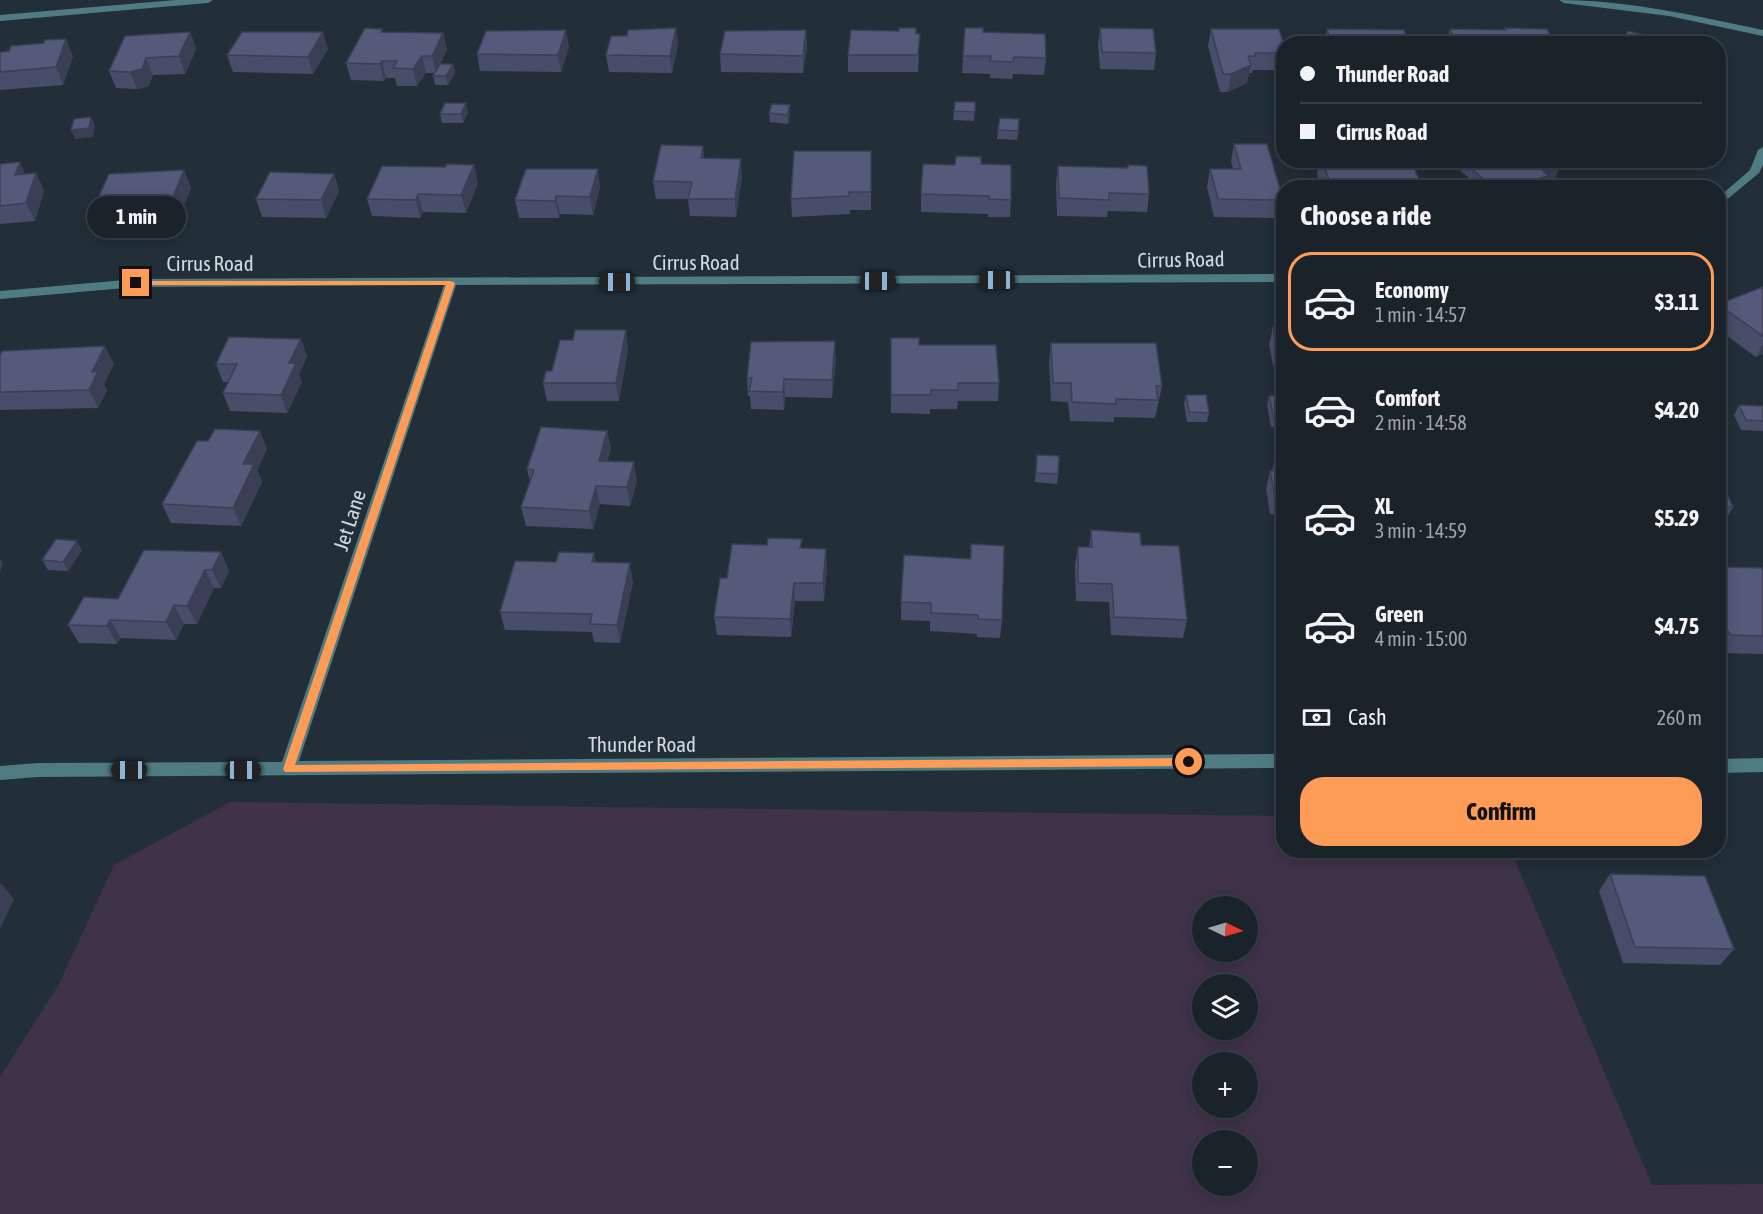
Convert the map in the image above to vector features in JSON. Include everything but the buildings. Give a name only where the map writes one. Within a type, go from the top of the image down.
[{"type":"street","points":[[0,18],[208,0]]},
{"type":"street","points":[[1564,0],[1669,13],[1763,33]]},
{"type":"street","points":[[1726,197],[1755,171],[1763,150]]},
{"type":"street","name":"Cirrus Road","points":[[0,295],[136,283],[1276,278]]},
{"type":"street","name":"Jet Lane","points":[[288,769],[451,283]]},
{"type":"street","name":"Thunder Road","points":[[0,773],[38,770],[1276,761]]},
{"type":"street","points":[[1726,766],[1763,765]]},
{"type":"shaded area","points":[[230,802],[1276,816],[1276,858],[1514,858],[1652,1185],[1763,1184],[1763,1214],[0,1214],[0,1077],[58,986],[114,865]]},
{"type":"route","points":[[136,283],[451,283],[288,769],[1189,762]]}]
